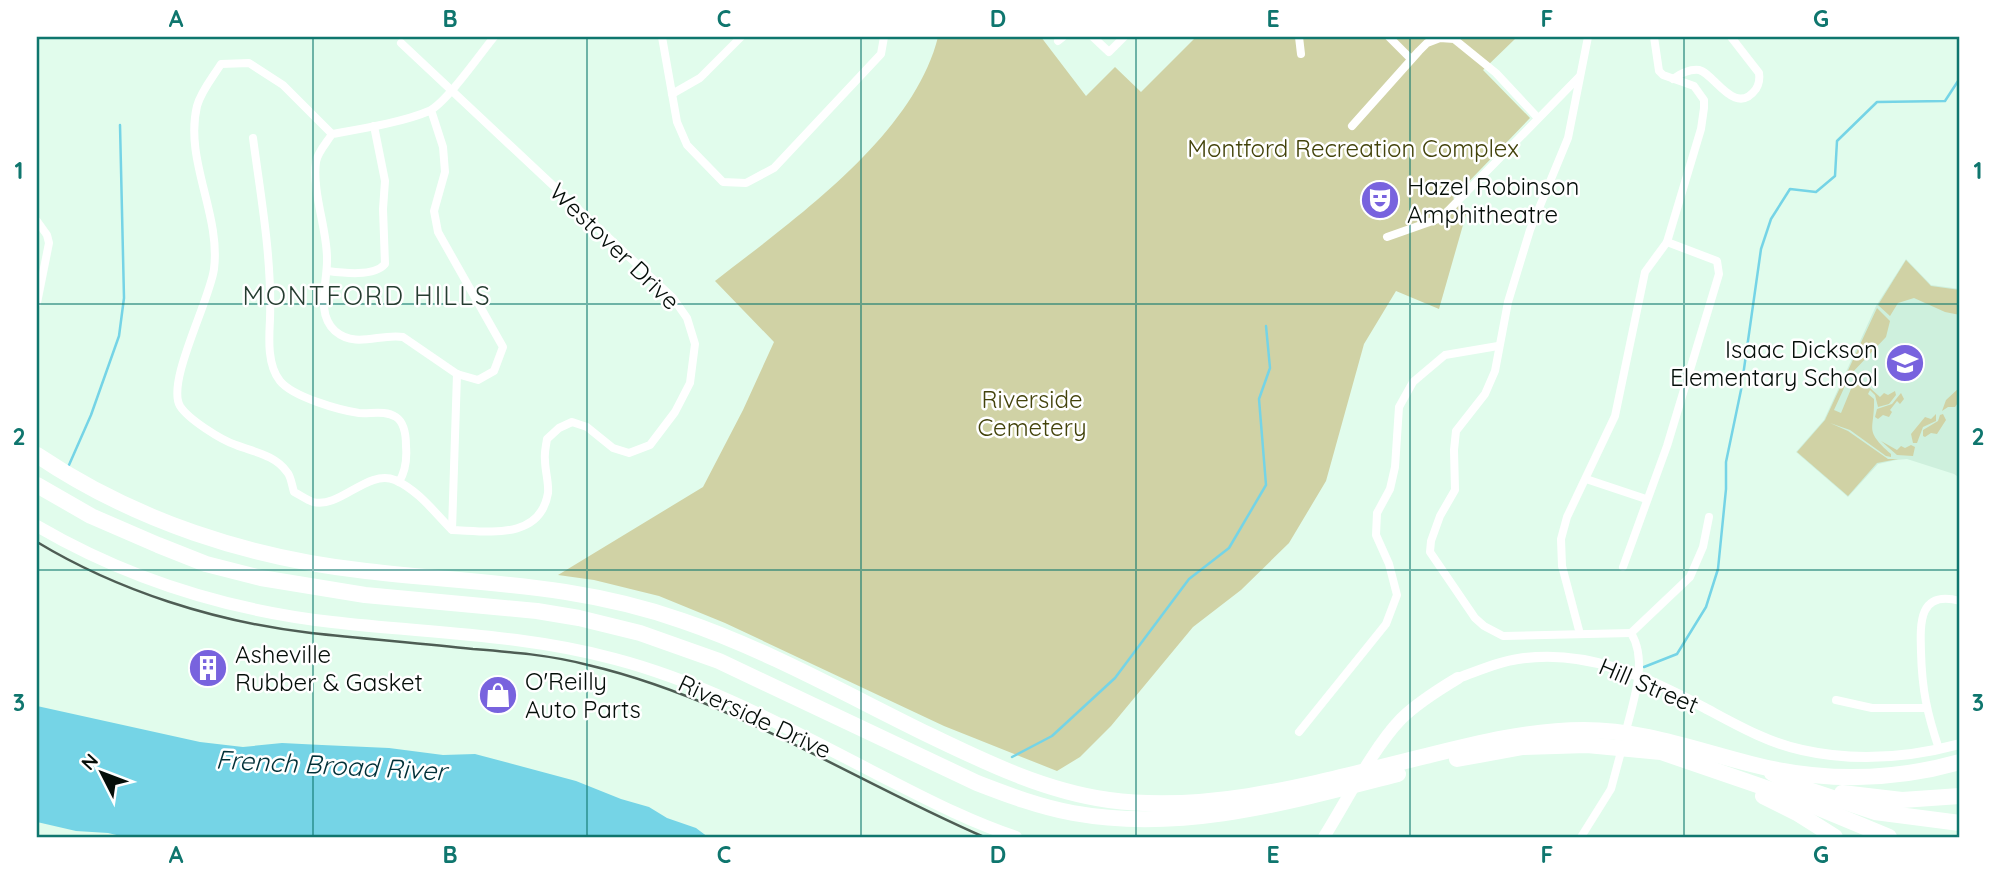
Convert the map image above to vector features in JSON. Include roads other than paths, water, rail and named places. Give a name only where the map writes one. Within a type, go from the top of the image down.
[{"type":"highway","points":[[37,455],[104,495],[168,524],[268,555],[367,572],[542,587],[582,593],[649,609],[758,651],[990,764],[1051,787],[1107,800],[1173,804],[1254,795],[1496,739],[1584,730],[1646,735],[1757,766],[1810,774],[1878,777],[1912,773],[1960,762]]},
{"type":"highway","points":[[37,485],[90,516],[158,545],[205,564],[261,578],[365,594],[548,612],[653,637],[729,665],[976,783],[1045,807],[1106,818],[1174,820],[1208,817],[1320,794],[1483,754],[1523,747],[1587,745],[1661,752],[1795,798],[1889,837]]},
{"type":"highway","points":[[1757,766],[1797,786],[1875,812],[1960,823]]},
{"type":"highway","points":[[1714,772],[1723,780],[1758,793],[1797,813],[1835,837]]},
{"type":"highway","points":[[1788,781],[1852,795],[1902,800],[1960,796]]},
{"type":"main road","name":"Riverside Drive","points":[[37,526],[69,545],[141,577],[212,600],[304,619],[510,640],[581,651],[655,671],[741,705],[912,792],[1016,837]]},
{"type":"main road","name":"Hill Street","points":[[1324,837],[1386,737],[1400,720],[1416,705],[1458,678]]},
{"type":"street","points":[[431,110],[443,147],[445,172],[434,211],[438,232],[503,347],[494,371],[478,380],[457,374],[403,337],[362,341],[346,337],[334,330],[324,312],[328,257],[320,215],[316,160],[332,134],[431,110],[494,37]]},
{"type":"street","points":[[662,37],[677,122],[687,145],[723,182],[747,183],[774,168],[880,54],[884,37]]},
{"type":"street","points":[[672,94],[700,78],[741,37]]},
{"type":"street","points":[[1093,37],[1109,52],[1124,37]]},
{"type":"street","points":[[1299,37],[1301,54]]},
{"type":"street","points":[[1389,37],[1410,59]]},
{"type":"street","points":[[1588,37],[1568,138],[1530,230],[1508,303],[1495,371],[1485,394],[1456,431],[1455,490],[1440,516],[1430,552],[1475,618],[1503,636],[1631,633],[1690,577],[1703,547],[1709,517]]},
{"type":"street","points":[[1580,634],[1562,566],[1561,539],[1567,517],[1615,416],[1645,272],[1667,242],[1701,130],[1704,108],[1704,100],[1694,86],[1659,71],[1654,37]]},
{"type":"street","points":[[1673,79],[1681,74],[1699,70],[1707,74],[1727,94],[1740,97],[1751,94],[1757,87],[1759,73],[1731,37]]},
{"type":"street","points":[[1352,127],[1410,59],[1427,43],[1440,38],[1454,39],[1496,73],[1538,118]]},
{"type":"street","points":[[401,43],[451,90]]},
{"type":"street","points":[[332,134],[283,85],[249,63],[220,64],[203,92],[197,106],[195,142],[211,227],[215,254],[214,270],[206,303],[181,365],[177,395],[180,406],[202,426],[233,445],[266,455],[288,472],[294,492],[316,503],[339,498],[377,479],[388,478],[399,482],[422,499],[452,530]]},
{"type":"street","points":[[1387,237],[1441,218],[1579,77]]},
{"type":"street","name":"Westover Drive","points":[[451,90],[673,298],[687,318],[695,344],[690,383],[675,412],[650,445],[629,453],[613,448],[587,427],[572,422],[559,428],[547,439],[544,458],[548,492],[542,509],[533,522],[511,532],[452,530]]},
{"type":"street","points":[[327,271],[376,271],[385,264],[385,181],[373,126]]},
{"type":"street","points":[[253,138],[266,223],[270,283],[270,351],[275,374],[285,386],[306,397],[359,413],[382,413],[397,417],[403,425],[406,446],[404,470],[399,482]]},
{"type":"street","points":[[37,221],[49,243],[37,303]]},
{"type":"street","points":[[1623,566],[1667,446],[1719,274],[1717,261],[1667,242]]},
{"type":"street","points":[[1299,732],[1385,624],[1396,595],[1389,564],[1376,535],[1377,513],[1390,489],[1395,467],[1399,407],[1413,382],[1445,355],[1499,346]]},
{"type":"street","points":[[452,530],[457,374]]},
{"type":"street","points":[[1586,479],[1646,499]]},
{"type":"street","points":[[1939,750],[1925,708],[1920,625],[1923,613],[1939,598],[1960,601]]},
{"type":"street","points":[[1581,837],[1607,796],[1617,770],[1638,674],[1638,645],[1631,633]]},
{"type":"street","name":"Hill Street","points":[[1458,678],[1516,659],[1554,656],[1584,658],[1638,674],[1739,726],[1801,750],[1871,758],[1939,750],[1960,744]]},
{"type":"street","points":[[1836,700],[1872,708],[1925,708]]},
{"type":"water","name":"French Broad River","points":[[37,706],[200,742],[243,747],[282,743],[389,748],[443,755],[475,754],[576,781],[649,807],[667,818],[696,828],[708,837],[125,837],[76,831],[37,822]]},
{"type":"waterway","points":[[1644,667],[1677,654],[1706,607],[1718,569],[1726,462],[1741,390],[1761,249],[1771,219],[1790,189],[1816,192],[1835,176],[1837,141],[1877,102],[1945,101],[1960,78]]},
{"type":"waterway","points":[[69,465],[91,415],[119,336],[124,298],[120,125]]},
{"type":"waterway","points":[[1012,757],[1052,736],[1115,678],[1189,579],[1229,548],[1266,485],[1259,399],[1270,368],[1266,326]]},
{"type":"railway","points":[[37,542],[68,560],[134,589],[169,602],[240,621],[311,633],[545,656],[640,680],[740,719],[984,837]]},
{"type":"place","name":"Hazel Robinson Amphitheatre","points":[[1380,200]]},
{"type":"place","name":"Isaac Dickson Elementary School","points":[[1905,363]]},
{"type":"place","name":"Asheville Rubber & Gasket","points":[[208,668]]},
{"type":"place","name":"O'Reilly Auto Parts","points":[[498,695]]},
{"type":"district","name":"MONTFORD HILLS","points":[[367,295]]},
{"type":"park label","name":"Montford Recreation Complex","points":[[1353,148]]},
{"type":"park label","name":"Riverside Cemetery","points":[[1032,413]]}]
